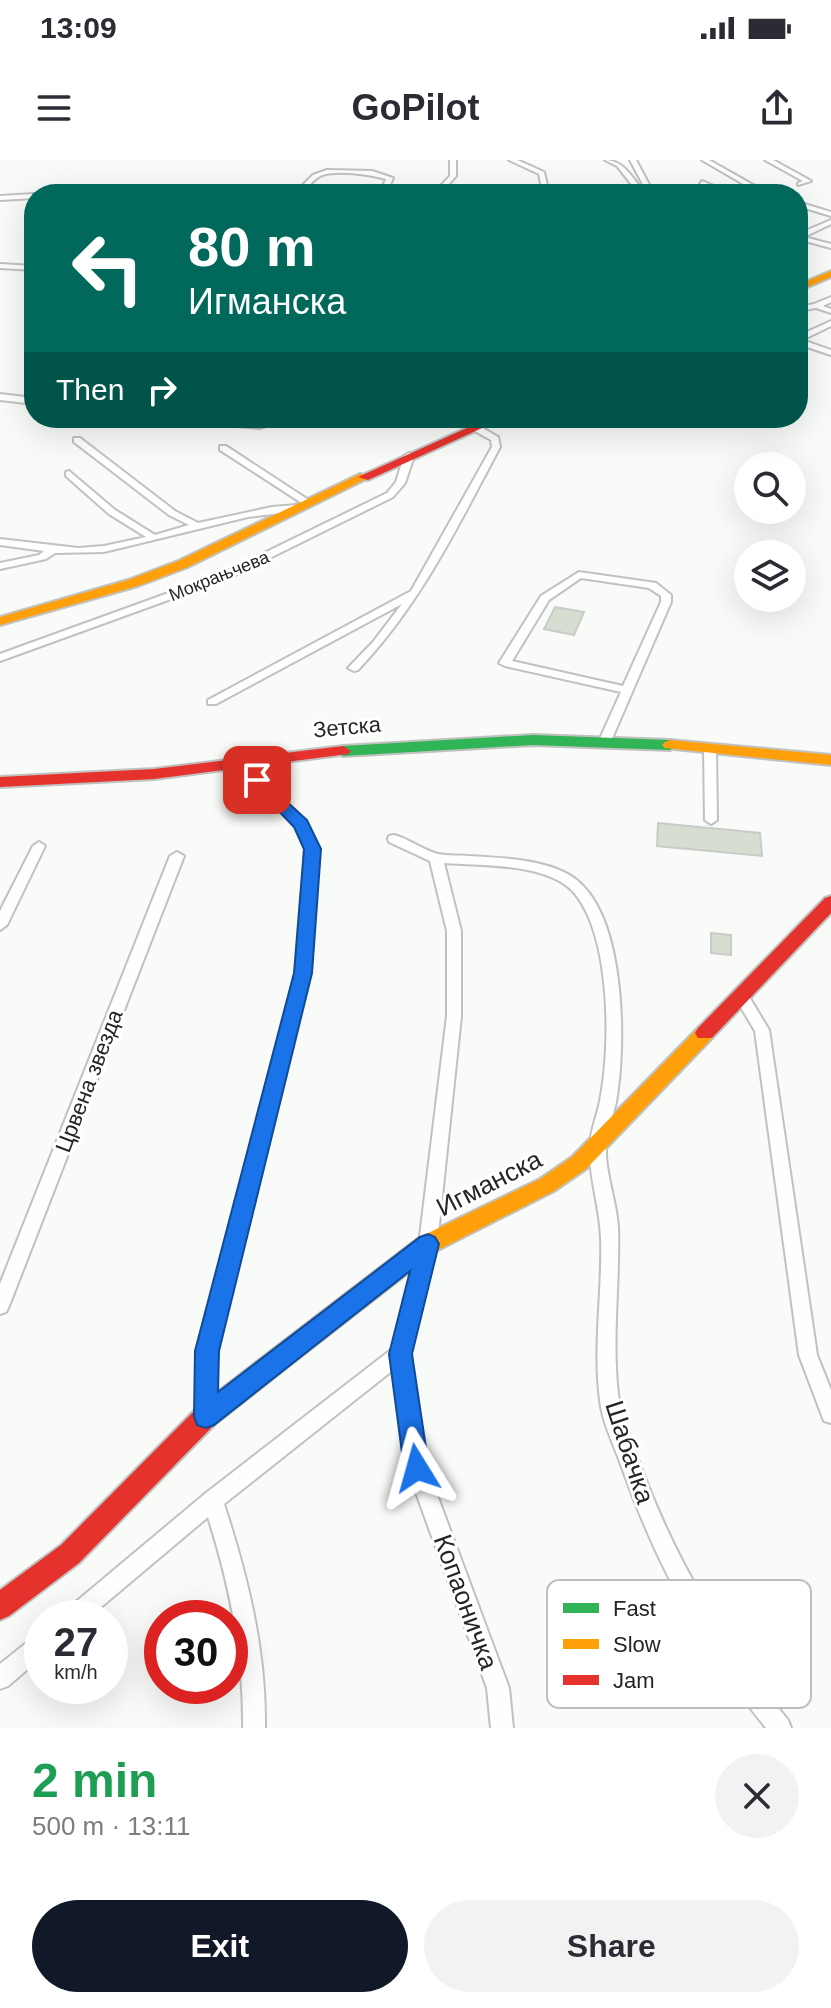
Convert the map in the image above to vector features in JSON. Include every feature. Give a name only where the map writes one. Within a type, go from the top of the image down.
[{"type":"street","points":[[445,184],[453,176],[453,160]]},
{"type":"street","points":[[512,160],[542,173],[544,184]]},
{"type":"street","points":[[608,160],[619,165],[634,184]]},
{"type":"street","points":[[633,160],[646,184]]},
{"type":"street","points":[[705,160],[746,184]]},
{"type":"street","points":[[768,160],[808,181],[800,184]]},
{"type":"street","points":[[309,184],[322,173],[362,172],[390,178],[387,184]]},
{"type":"street","points":[[0,198],[24,197]]},
{"type":"street","points":[[808,207],[831,214]]},
{"type":"street","points":[[808,232],[831,222]]},
{"type":"street","points":[[808,240],[831,246]]},
{"type":"street","points":[[0,266],[24,267]]},
{"type":"street","points":[[808,284],[831,274]]},
{"type":"street","points":[[808,307],[831,299]]},
{"type":"street","points":[[816,306],[831,311]]},
{"type":"street","points":[[808,335],[831,323]]},
{"type":"street","points":[[808,344],[831,353]]},
{"type":"street","points":[[0,397],[24,400]]},
{"type":"street","points":[[354,668],[390,630],[496,447],[495,439],[476,428]]},
{"type":"street","name":"Мокрањчева","points":[[0,621],[145,578],[476,428]]},
{"type":"street","points":[[77,440],[172,513],[194,524]]},
{"type":"street","points":[[223,448],[303,506]]},
{"type":"street","name":"Мокрањчева","points":[[0,658],[225,576],[276,553],[390,495],[400,483],[409,456]]},
{"type":"street","points":[[69,474],[112,512],[151,536]]},
{"type":"street","points":[[0,545],[52,550],[105,549],[194,524],[265,509],[303,506]]},
{"type":"street","points":[[0,566],[42,557],[52,550]]},
{"type":"street","points":[[604,743],[666,602],[666,595],[652,585],[579,575],[545,598],[505,663],[627,690]]},
{"type":"street","points":[[212,702],[413,594]]},
{"type":"street","name":"Зетска","points":[[0,782],[154,774],[251,760],[471,742],[710,748],[831,760]]},
{"type":"street","points":[[710,748],[711,820]]},
{"type":"street","points":[[206,1416],[207,1351],[303,973],[312,849],[301,824],[257,780],[251,760]]},
{"type":"street","name":"Шабачка","points":[[394,839],[436,858],[554,872],[581,891],[598,919],[613,981],[608,1100],[598,1140],[597,1167],[609,1219],[605,1337],[611,1409],[636,1483],[683,1580]]},
{"type":"street","points":[[0,925],[39,846]]},
{"type":"street","name":"Црвена звезда","points":[[0,1306],[177,856]]},
{"type":"street","name":"Копаоничка","points":[[436,858],[454,931],[454,1016],[428,1244],[400,1354],[417,1468],[498,1688],[502,1728]]},
{"type":"street","name":"Игманска","points":[[0,1607],[70,1554],[206,1416],[428,1244],[547,1185],[579,1163],[831,902]]},
{"type":"street","points":[[740,994],[762,1030],[806,1342],[831,1414]]},
{"type":"street","points":[[94,1600],[213,1500],[400,1354]]},
{"type":"street","points":[[213,1500],[237,1574],[242,1601],[256,1684],[254,1728]]},
{"type":"street","points":[[0,1678],[24,1658]]},
{"type":"street","name":"Шабачка","points":[[763,1708],[780,1728]]},
{"type":"building","points":[[555,607],[584,612],[574,635],[544,629]]},
{"type":"building","points":[[658,823],[760,833],[762,856],[657,846]]},
{"type":"building","points":[[711,933],[731,935],[731,955],[711,953]]},
{"type":"traffic: fast","points":[[343,751],[533,740],[670,745]]},
{"type":"traffic: slow","points":[[808,284],[831,274]]},
{"type":"traffic: slow","points":[[0,621],[133,583],[183,564],[364,477]]},
{"type":"traffic: slow","points":[[670,745],[831,760]]},
{"type":"traffic: slow","points":[[292,1349],[428,1244],[547,1185],[579,1163],[705,1033]]},
{"type":"traffic: jam","points":[[364,477],[475,428]]},
{"type":"traffic: jam","points":[[0,782],[154,774],[343,751]]},
{"type":"traffic: jam","points":[[705,1033],[831,902]]},
{"type":"traffic: jam","points":[[0,1607],[70,1554],[206,1416],[292,1349]]},
{"type":"route","points":[[257,780],[301,824],[312,849],[303,973],[207,1351],[206,1416],[428,1244],[400,1354],[417,1468]]}]
